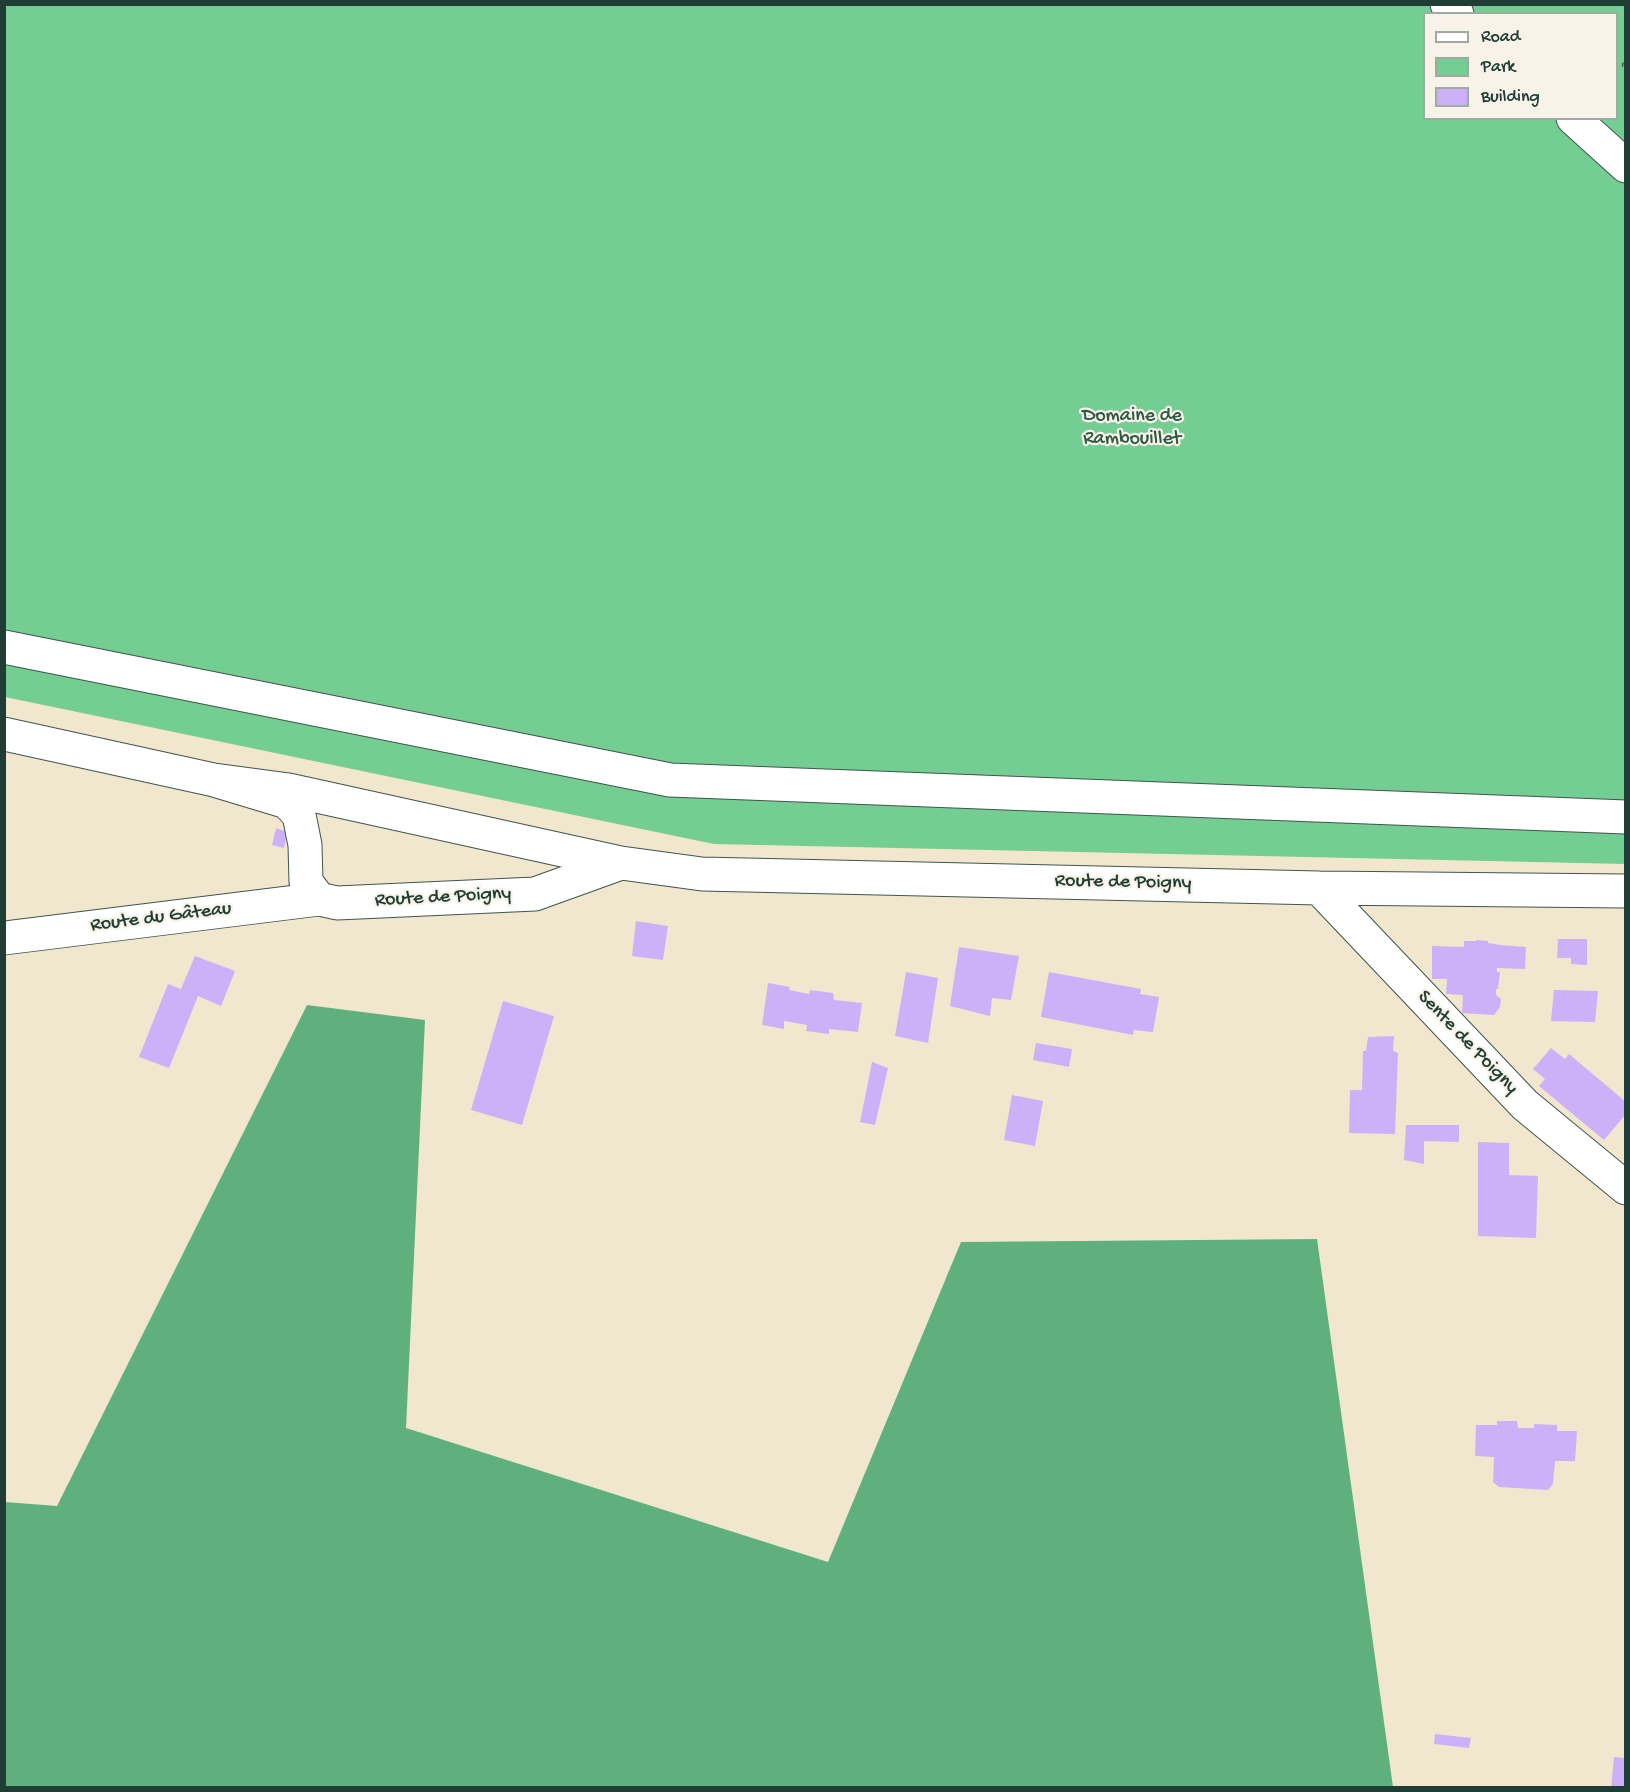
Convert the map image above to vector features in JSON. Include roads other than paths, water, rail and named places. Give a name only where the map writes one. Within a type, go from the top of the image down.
[{"type":"street","points":[[1575,120],[1626,166]]},
{"type":"street","points":[[4,647],[670,780],[1626,816]]},
{"type":"street","name":"Route de Poigny","points":[[4,734],[214,780],[286,802],[299,815],[305,845],[306,882],[319,899],[338,903],[535,894],[621,863]]},
{"type":"street","name":"Route de Poigny","points":[[214,780],[289,790],[621,863],[702,874],[1319,888],[1626,891]]},
{"type":"street","points":[[305,845],[316,826],[333,813],[352,804]]},
{"type":"street","name":"Sente de Poigny","points":[[1319,888],[1525,1105],[1626,1188]]},
{"type":"street","name":"Route du Gâteau","points":[[4,938],[319,899]]},
{"type":"park label","name":"Domaine de Rambouillet","points":[[1132,428]]}]
